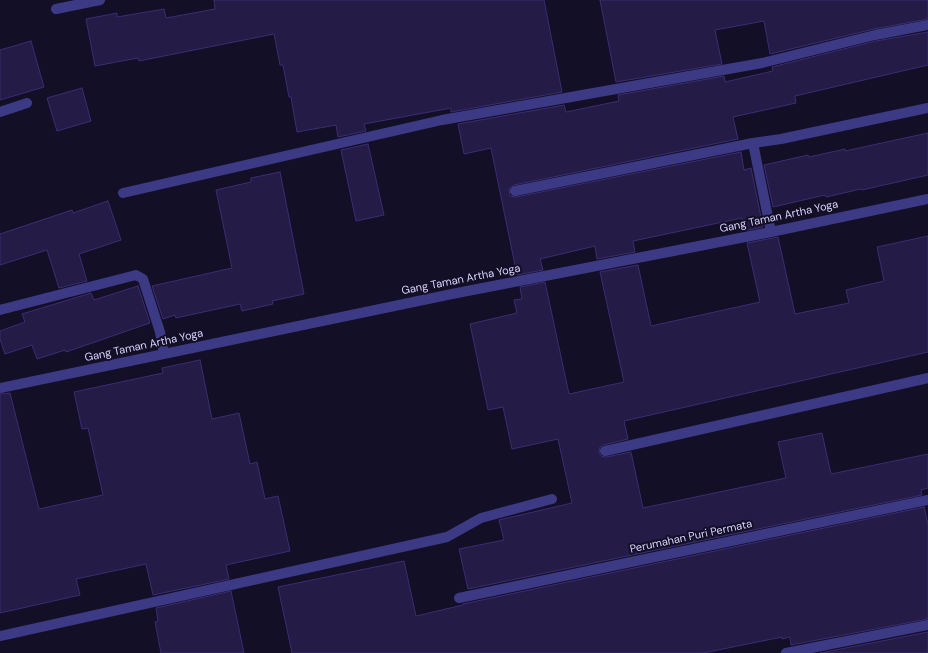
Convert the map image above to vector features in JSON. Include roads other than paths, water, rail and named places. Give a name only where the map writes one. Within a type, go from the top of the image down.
[{"type":"street","points":[[56,9],[100,0]]},
{"type":"street","points":[[123,192],[442,120],[742,67],[875,35],[928,25]]},
{"type":"street","points":[[0,112],[27,103]]},
{"type":"street","points":[[515,191],[753,143],[781,139],[928,108]]},
{"type":"street","points":[[753,143],[771,232]]},
{"type":"street","name":"Gang Taman Artha Yoga","points":[[0,388],[452,294],[771,232],[928,198]]},
{"type":"street","points":[[0,310],[136,275],[143,279],[160,332],[164,354]]},
{"type":"street","points":[[605,451],[928,378]]},
{"type":"street","points":[[0,636],[447,537],[481,518],[552,499]]},
{"type":"street","name":"Perumahan Puri Permata","points":[[459,598],[928,500]]},
{"type":"street","points":[[786,653],[928,625]]}]
